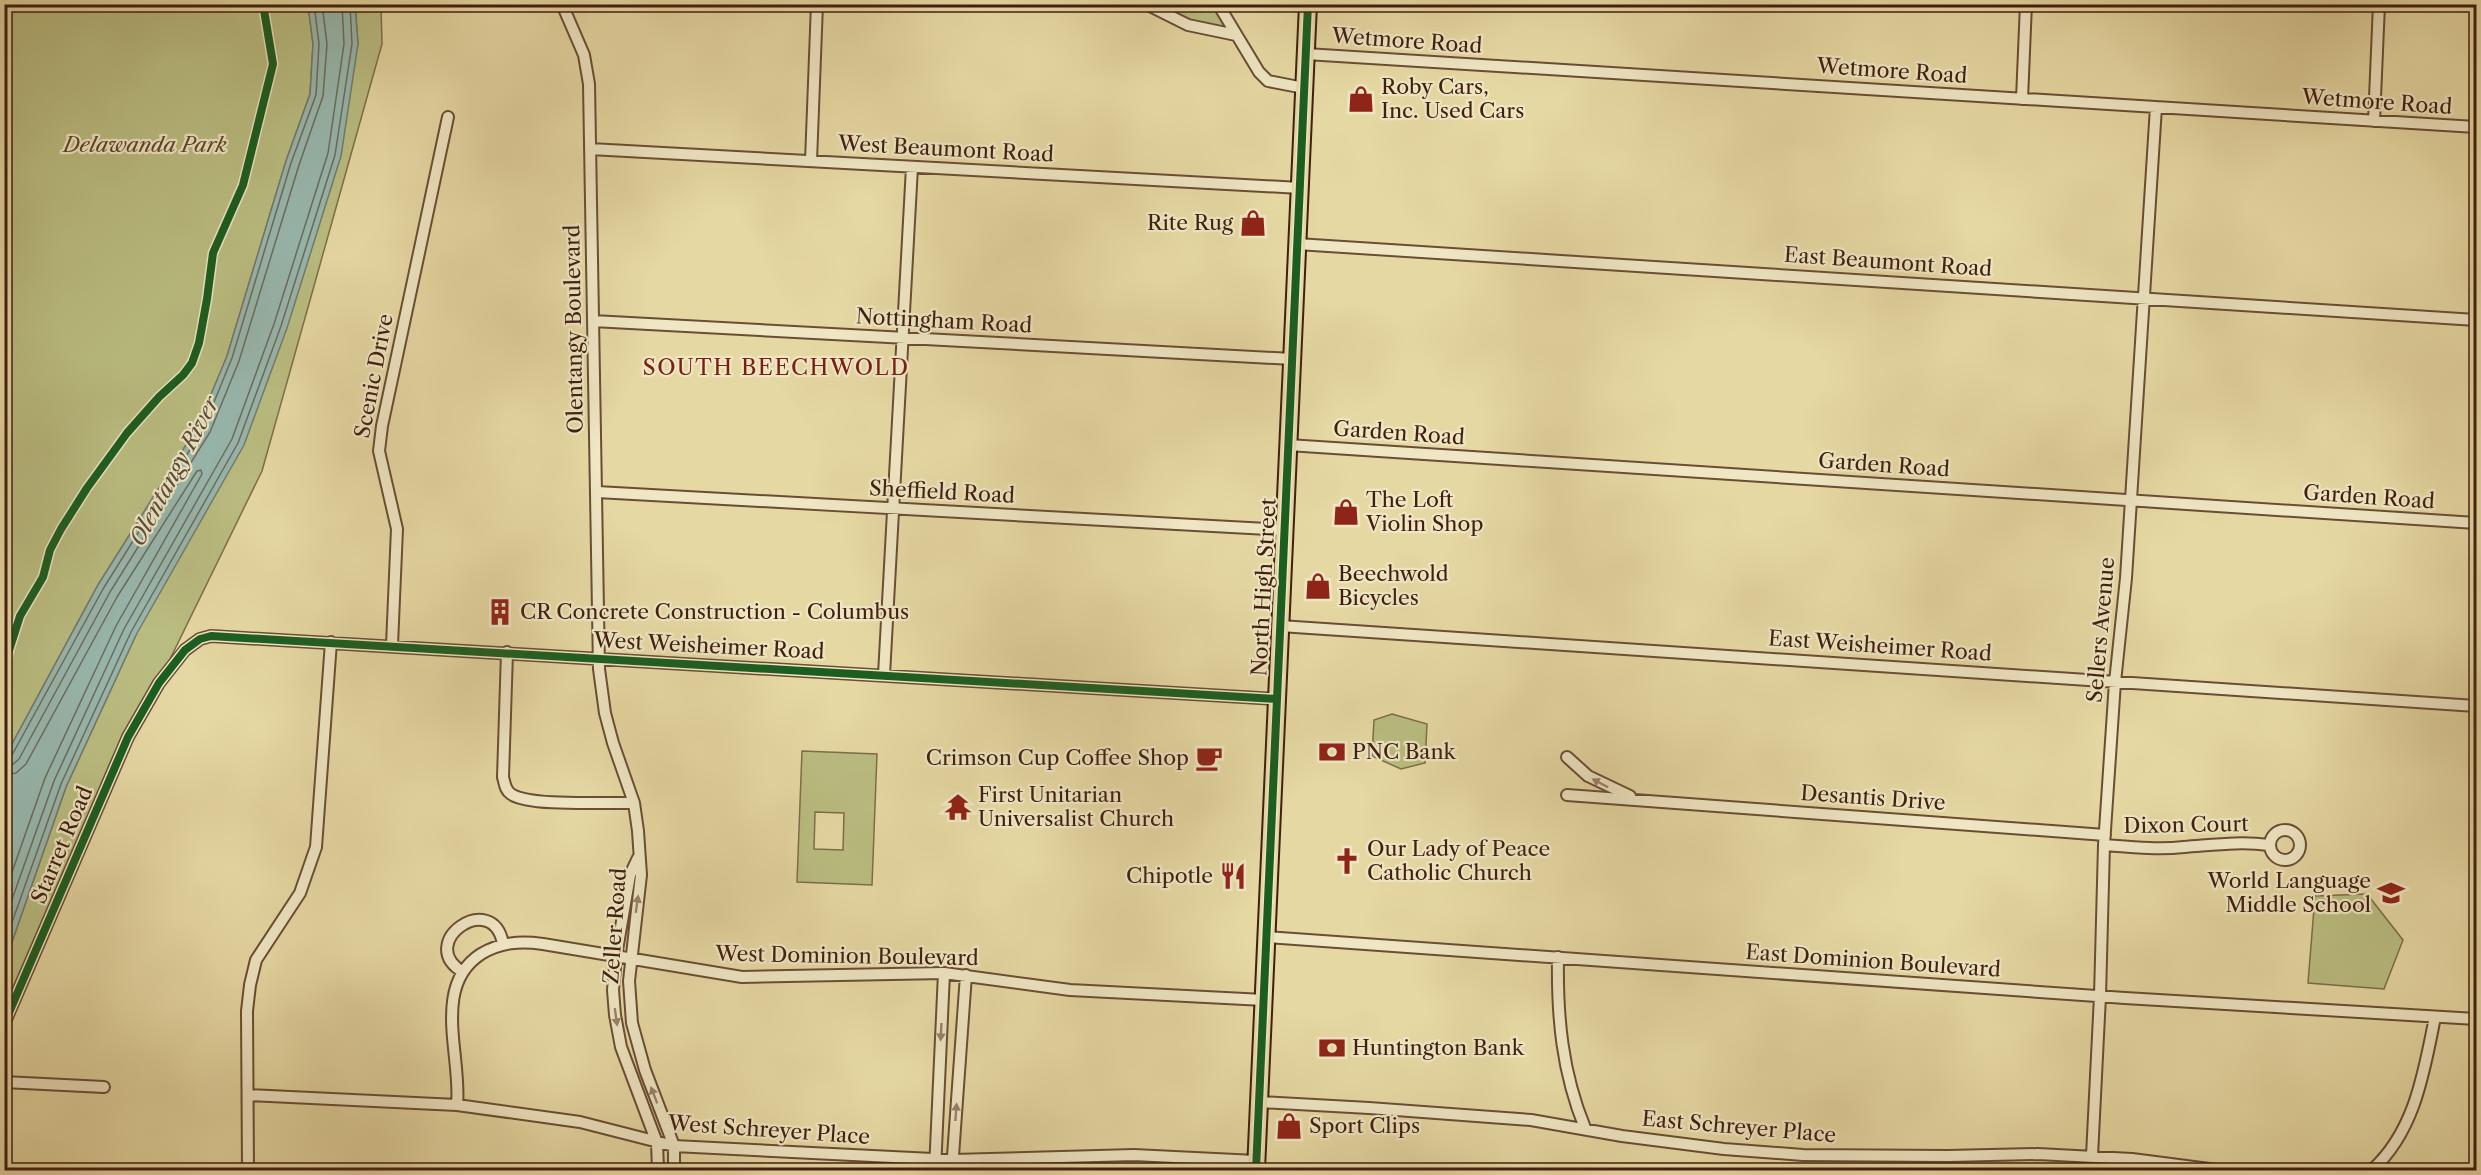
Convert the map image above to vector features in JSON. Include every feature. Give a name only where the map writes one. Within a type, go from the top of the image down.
[{"type":"main road","name":"North High Street","points":[[1256,1166],[1308,4]]},
{"type":"street","name":"Olentangy Boulevard","points":[[562,4],[587,66],[599,658]]},
{"type":"street","points":[[812,161],[817,4]]},
{"type":"street","points":[[1146,4],[1188,25],[1236,35]]},
{"type":"street","points":[[1218,4],[1259,72],[1268,81],[1304,88]]},
{"type":"street","points":[[2022,99],[2026,4]]},
{"type":"street","points":[[2374,121],[2379,4]]},
{"type":"street","name":"Wetmore Road","points":[[1306,54],[2476,128]]},
{"type":"street","name":"Sellers Avenue","points":[[2092,1156],[2100,996],[2104,840],[2115,682],[2126,578],[2156,107]]},
{"type":"street","name":"Scenic Drive","points":[[392,645],[397,529],[383,477],[380,443],[448,117]]},
{"type":"street","name":"West Beaumont Road","points":[[590,149],[1300,188]]},
{"type":"street","points":[[884,675],[912,166]]},
{"type":"street","name":"East Beaumont Road","points":[[1297,244],[2476,320]]},
{"type":"street","name":"Nottingham Road","points":[[593,321],[1292,359]]},
{"type":"street","name":"Garden Road","points":[[1288,445],[2476,523]]},
{"type":"street","name":"Sheffield Road","points":[[597,492],[1285,530]]},
{"type":"street","name":"East Weisheimer Road","points":[[1280,627],[2476,706]]},
{"type":"street","name":"West Weisheimer Road","points":[[159,683],[185,650],[200,639],[211,636],[1277,699]]},
{"type":"street","points":[[248,1170],[247,1011],[249,985],[256,960],[300,893],[316,847],[331,642]]},
{"type":"street","points":[[507,652],[503,777],[507,790],[512,795],[538,801],[634,803]]},
{"type":"street","name":"Zeller Road","points":[[599,658],[605,713],[634,803],[638,831],[641,875],[630,958],[632,1023],[645,1071],[674,1146],[674,1170]]},
{"type":"street","name":"Starret Road","points":[[4,1024],[128,736],[159,683]]},
{"type":"street","name":"Desantis Drive","points":[[1567,757],[1588,776],[1639,800]]},
{"type":"street","name":"Desantis Drive","points":[[1567,795],[2104,840]]},
{"type":"street","name":"Dixon Court","points":[[2104,840],[2154,848],[2184,848],[2211,843],[2270,845]]},
{"type":"street","name":"Zeller Road","points":[[638,857],[630,875],[616,956],[613,990],[621,1047],[657,1143],[658,1170]]},
{"type":"street","points":[[457,1105],[459,1087],[452,1003],[463,972],[455,966],[449,956],[448,944],[452,933],[465,922],[482,920],[497,929],[503,944]]},
{"type":"street","name":"East Dominion Boulevard","points":[[1266,937],[2100,996],[2476,1019]]},
{"type":"street","name":"West Dominion Boulevard","points":[[463,972],[478,956],[503,944],[526,942],[742,977],[944,973],[1070,990],[1264,1000]]},
{"type":"street","points":[[1558,957],[1557,999],[1563,1054],[1572,1098],[1585,1128]]},
{"type":"street","points":[[935,1165],[944,973]]},
{"type":"street","points":[[952,1165],[966,975]]},
{"type":"street","points":[[2372,1170],[2405,1127],[2423,1073],[2435,1017]]},
{"type":"street","points":[[4,1082],[104,1087]]},
{"type":"street","name":"West Schreyer Place","points":[[248,1095],[457,1105],[580,1122],[674,1146],[935,1165],[1134,1155],[1256,1166]]},
{"type":"street","name":"East Schreyer Place","points":[[1259,1102],[1531,1120],[1622,1136],[1724,1149],[1803,1155],[2038,1154],[2092,1156],[2217,1170]]},
{"type":"green space","name":"Delawanda Park","points":[[5,5],[308,5],[313,44],[310,94],[286,161],[227,356],[198,426],[98,585],[5,757]]},
{"type":"green space","points":[[355,5],[381,5],[382,44],[262,471],[87,829],[5,1028],[5,962],[66,787],[136,635],[358,44]]},
{"type":"green space","points":[[1146,5],[1218,5],[1236,35],[1188,25]]},
{"type":"green space","points":[[1392,714],[1427,724],[1425,763],[1401,769],[1372,756],[1374,720]]},
{"type":"green space","points":[[802,751],[877,754],[872,885],[797,882]],"holes":[[[815,812],[844,813],[843,850],[814,849]]]},
{"type":"green space","points":[[2367,894],[2403,940],[2384,989],[2308,983],[2315,896]]},
{"type":"water","name":"Olentangy River","points":[[308,5],[355,5],[358,44],[341,156],[287,328],[244,445],[136,635],[66,787],[5,962],[5,757],[98,585],[198,426],[227,356],[286,161],[310,94],[313,44]]},
{"type":"cycle path","points":[[4,666],[20,616],[43,577],[50,550],[61,529],[87,488],[127,433],[192,363],[199,343],[213,253],[243,185],[273,64],[263,4]]},
{"type":"cycle path","points":[[1256,1170],[1308,4]]},
{"type":"cycle path","points":[[4,1024],[128,737],[159,683],[185,650],[200,639],[211,636],[1277,699]]},
{"type":"place","name":"Roby Cars, Inc. Used Cars","points":[[1361,99]]},
{"type":"place","name":"Rite Rug","points":[[1253,223]]},
{"type":"place","name":"The Loft Violin Shop","points":[[1346,512]]},
{"type":"place","name":"Beechwold Bicycles","points":[[1318,586]]},
{"type":"place","name":"CR Concrete Construction - Columbus","points":[[500,612]]},
{"type":"place","name":"PNC Bank","points":[[1332,752]]},
{"type":"place","name":"Crimson Cup Coffee Shop","points":[[1209,758]]},
{"type":"place","name":"First Unitarian Universalist Church","points":[[958,807]]},
{"type":"place","name":"Our Lady of Peace Catholic Church","points":[[1347,861]]},
{"type":"place","name":"Chipotle","points":[[1233,876]]},
{"type":"place","name":"World Language Middle School","points":[[2391,893]]},
{"type":"place","name":"Huntington Bank","points":[[1332,1048]]},
{"type":"place","name":"Sport Clips","points":[[1289,1126]]},
{"type":"district","name":"SOUTH BEECHWOLD","points":[[776,367]]}]
